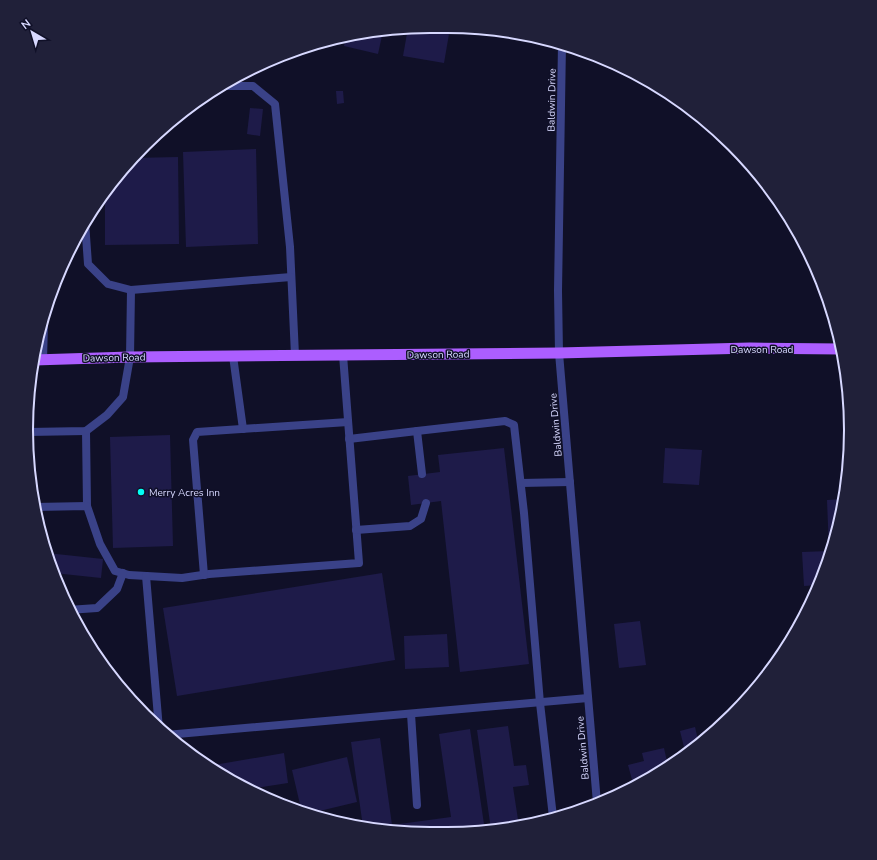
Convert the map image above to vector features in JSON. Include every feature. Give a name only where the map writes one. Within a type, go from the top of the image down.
[{"type":"main road","name":"Dawson Road","points":[[40,360],[130,357],[559,352],[750,348],[835,349]]},
{"type":"street","name":"Baldwin Drive","points":[[562,50],[558,291],[559,352],[597,798]]},
{"type":"street","points":[[231,86],[252,86],[275,104],[290,247],[295,355]]},
{"type":"street","points":[[86,232],[88,264],[108,284],[131,290],[291,277]]},
{"type":"street","points":[[33,432],[86,430],[107,415],[123,397],[130,357],[131,290]]},
{"type":"street","points":[[86,430],[87,506],[100,544],[115,571],[129,575],[182,578],[359,563],[343,355]]},
{"type":"street","points":[[233,356],[243,429]]},
{"type":"street","points":[[204,575],[193,440],[197,432],[348,422]]},
{"type":"street","points":[[349,439],[505,422],[514,426],[521,483],[540,703],[552,812]]},
{"type":"street","points":[[417,431],[422,474]]},
{"type":"street","points":[[521,483],[570,482]]},
{"type":"street","points":[[356,530],[410,526],[421,519],[426,503]]},
{"type":"street","points":[[41,507],[87,506]]},
{"type":"street","points":[[76,609],[96,608],[116,589],[123,573]]},
{"type":"street","points":[[146,576],[158,719]]},
{"type":"street","points":[[175,734],[588,698]]},
{"type":"street","points":[[411,714],[417,805]]},
{"type":"building","points":[[407,34],[449,34],[444,63],[403,56]]},
{"type":"building","points":[[382,36],[378,54],[344,46],[345,43]]},
{"type":"building","points":[[336,91],[343,91],[344,103],[337,104]]},
{"type":"building","points":[[250,108],[263,109],[260,136],[247,134]]},
{"type":"building","points":[[256,149],[258,244],[186,247],[183,152]]},
{"type":"building","points":[[178,157],[179,244],[105,245],[105,202],[141,158]]},
{"type":"building","name":"Merry Acres Inn","points":[[170,435],[173,546],[113,548],[110,437]]},
{"type":"building","points":[[504,448],[529,664],[460,672],[441,501],[411,505],[408,476],[440,472],[438,455]]},
{"type":"building","points":[[665,448],[702,450],[699,485],[663,483]]},
{"type":"building","points":[[838,499],[829,538],[827,500]]},
{"type":"building","points":[[825,551],[812,585],[804,586],[802,552]]},
{"type":"building","points":[[53,554],[103,559],[101,578],[60,574]]},
{"type":"building","points":[[382,573],[395,660],[177,696],[163,608]]},
{"type":"building","points":[[640,621],[646,665],[619,668],[614,624]]},
{"type":"building","points":[[447,634],[449,667],[405,669],[404,636]]},
{"type":"building","points":[[508,726],[514,766],[526,765],[529,785],[513,787],[518,820],[490,825],[477,730]]},
{"type":"building","points":[[695,727],[698,738],[684,748],[680,731]]},
{"type":"building","points":[[470,729],[484,825],[430,827],[404,826],[378,824],[362,821],[351,742],[380,738],[392,825],[451,817],[439,734]]},
{"type":"building","points":[[664,748],[667,761],[632,781],[628,765],[644,761],[642,753]]},
{"type":"building","points":[[284,753],[288,783],[258,788],[216,765]]},
{"type":"building","points":[[347,757],[357,802],[320,811],[300,805],[292,770]]},
{"type":"place","name":"Merry Acres Inn","points":[[141,492]]}]
